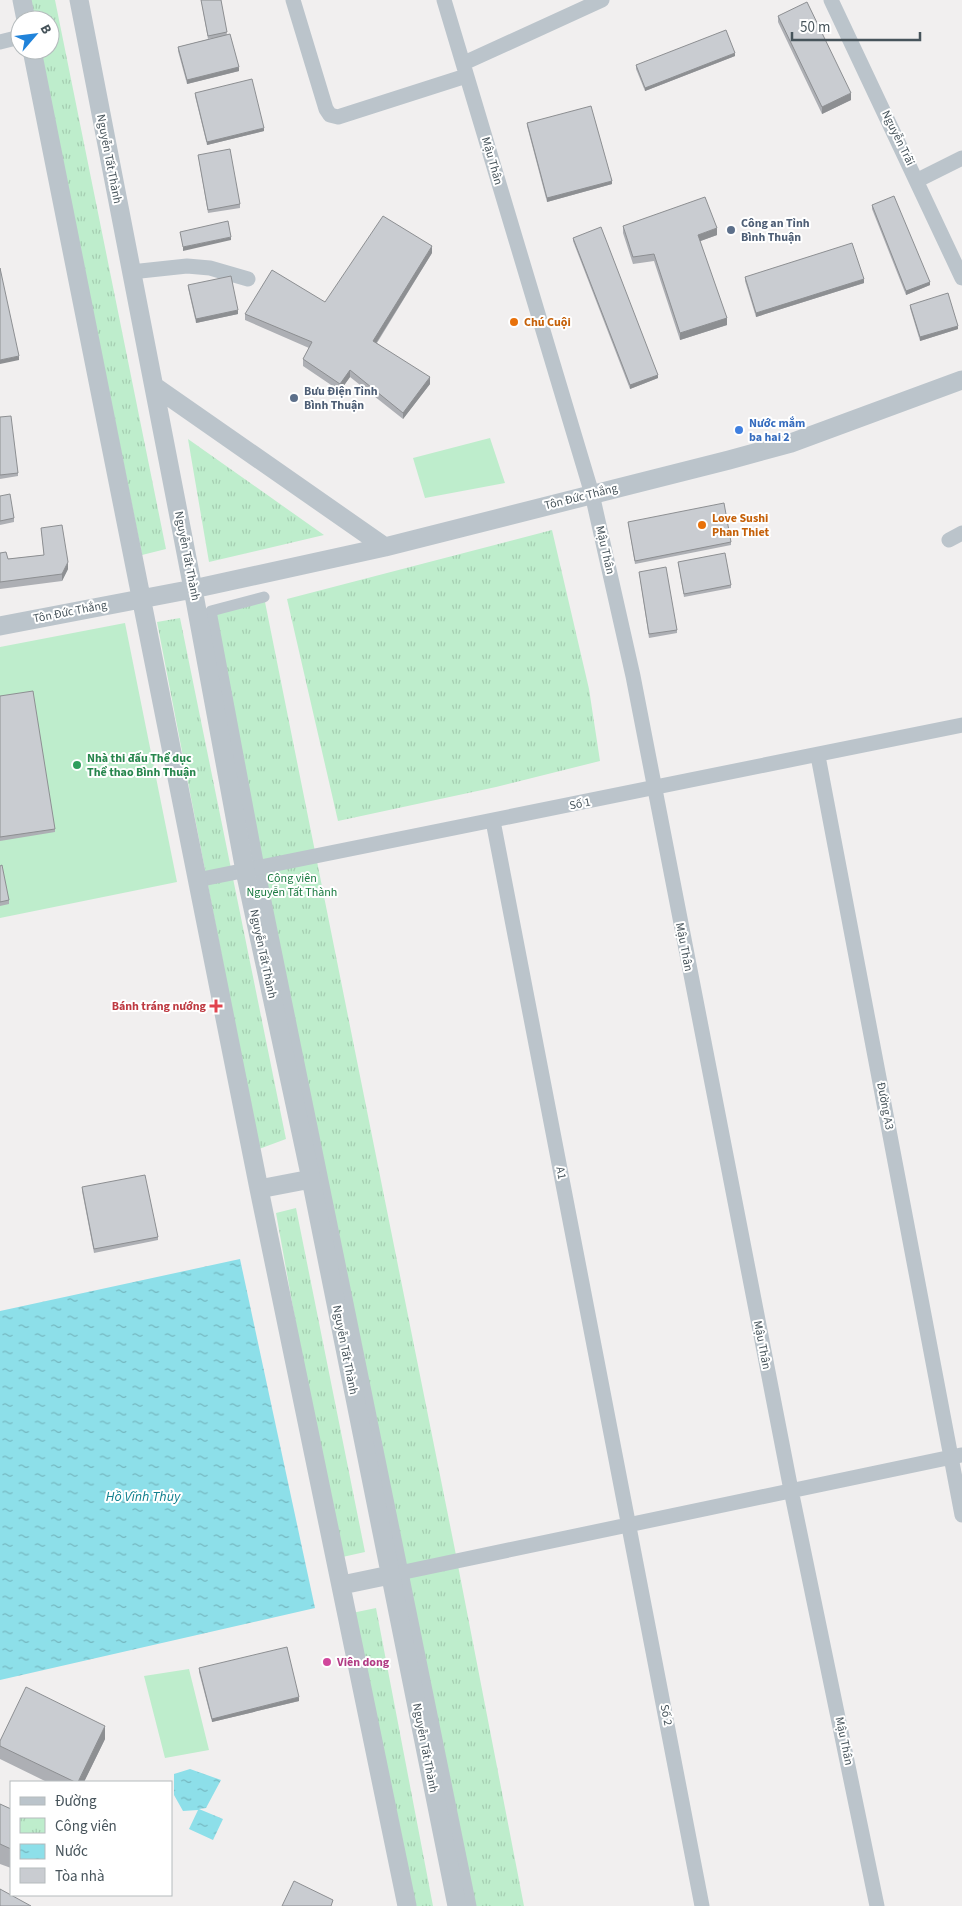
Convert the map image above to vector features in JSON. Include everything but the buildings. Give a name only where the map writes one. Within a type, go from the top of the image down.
[{"type":"street","name":"Nguyễn Tất Thành","points":[[79,0],[193,589],[252,870],[311,1179],[396,1573],[457,1906]]},
{"type":"street","points":[[294,0],[326,110],[330,115],[338,118],[465,69],[571,7],[602,0]]},
{"type":"street","name":"Mậu Thân","points":[[444,0],[592,494],[633,676],[653,789],[791,1490],[877,1906]]},
{"type":"street","name":"Nguyễn Trãi","points":[[831,0],[918,180],[962,278]]},
{"type":"street","points":[[34,60],[259,1189],[407,1906]]},
{"type":"street","points":[[918,180],[962,158]]},
{"type":"street","points":[[131,272],[187,266],[210,268],[248,278]]},
{"type":"street","name":"Tôn Đức Thắng","points":[[0,626],[193,589],[385,547],[791,443],[962,380]]},
{"type":"street","points":[[154,386],[385,547]]},
{"type":"street","points":[[264,597],[211,611],[252,870],[396,1573],[471,1906]]},
{"type":"street","name":"Số 1","points":[[198,880],[962,728]]},
{"type":"street","name":"Đường A3","points":[[818,756],[957,1455],[962,1515]]},
{"type":"street","name":"A1","points":[[493,821],[630,1524]]},
{"type":"street","points":[[259,1189],[311,1179]]},
{"type":"street","points":[[342,1585],[957,1455]]},
{"type":"street","name":"Số 2","points":[[630,1524],[702,1906]]},
{"type":"green space","points":[[29,0],[55,0],[57,10],[31,10]]},
{"type":"green space","points":[[60,25],[166,549],[142,555],[42,60],[60,60]]},
{"type":"green space","points":[[490,438],[505,483],[425,498],[413,458]]},
{"type":"green space","points":[[188,439],[324,535],[209,562]]},
{"type":"green space","points":[[552,530],[589,689],[600,761],[496,787],[338,821],[287,599]]},
{"type":"green space","name":"Công viên Nguyễn Tất Thành","points":[[264,597],[454,1545],[524,1906],[471,1906],[211,611]]},
{"type":"green space","points":[[180,618],[286,1139],[259,1149],[157,622]]},
{"type":"green space","name":"Nhà thi đấu Thể dục Thể thao Bình Thuận","points":[[125,623],[177,882],[0,918],[0,647]]},
{"type":"green space","points":[[296,1208],[365,1552],[338,1558],[276,1213]]},
{"type":"green space","points":[[376,1608],[433,1906],[410,1906],[352,1613]]},
{"type":"green space","points":[[189,1669],[209,1750],[165,1758],[144,1676]]},
{"type":"water","name":"Hồ Vĩnh Thủy","points":[[240,1259],[315,1608],[0,1680],[0,1311]]},
{"type":"water","points":[[190,1769],[221,1780],[206,1808],[199,1809],[223,1819],[213,1840],[189,1829],[198,1810],[183,1811],[174,1795],[174,1774]]},
{"type":"place","name":"Công an Tỉnh Bình Thuận","points":[[731,230]]},
{"type":"place","name":"Chú Cuội","points":[[514,322]]},
{"type":"place","name":"Bưu Điện Tỉnh Bình Thuận","points":[[294,398]]},
{"type":"place","name":"Nước mắm ba hai 2","points":[[739,430]]},
{"type":"place","name":"Love Sushi Phan Thiet","points":[[702,525]]},
{"type":"place","name":"Nhà thi đấu Thể dục Thể thao Bình Thuận","points":[[77,765]]},
{"type":"place","name":"Bánh tráng nướng","points":[[216,1006]]},
{"type":"place","name":"Viên dong","points":[[327,1662]]}]
